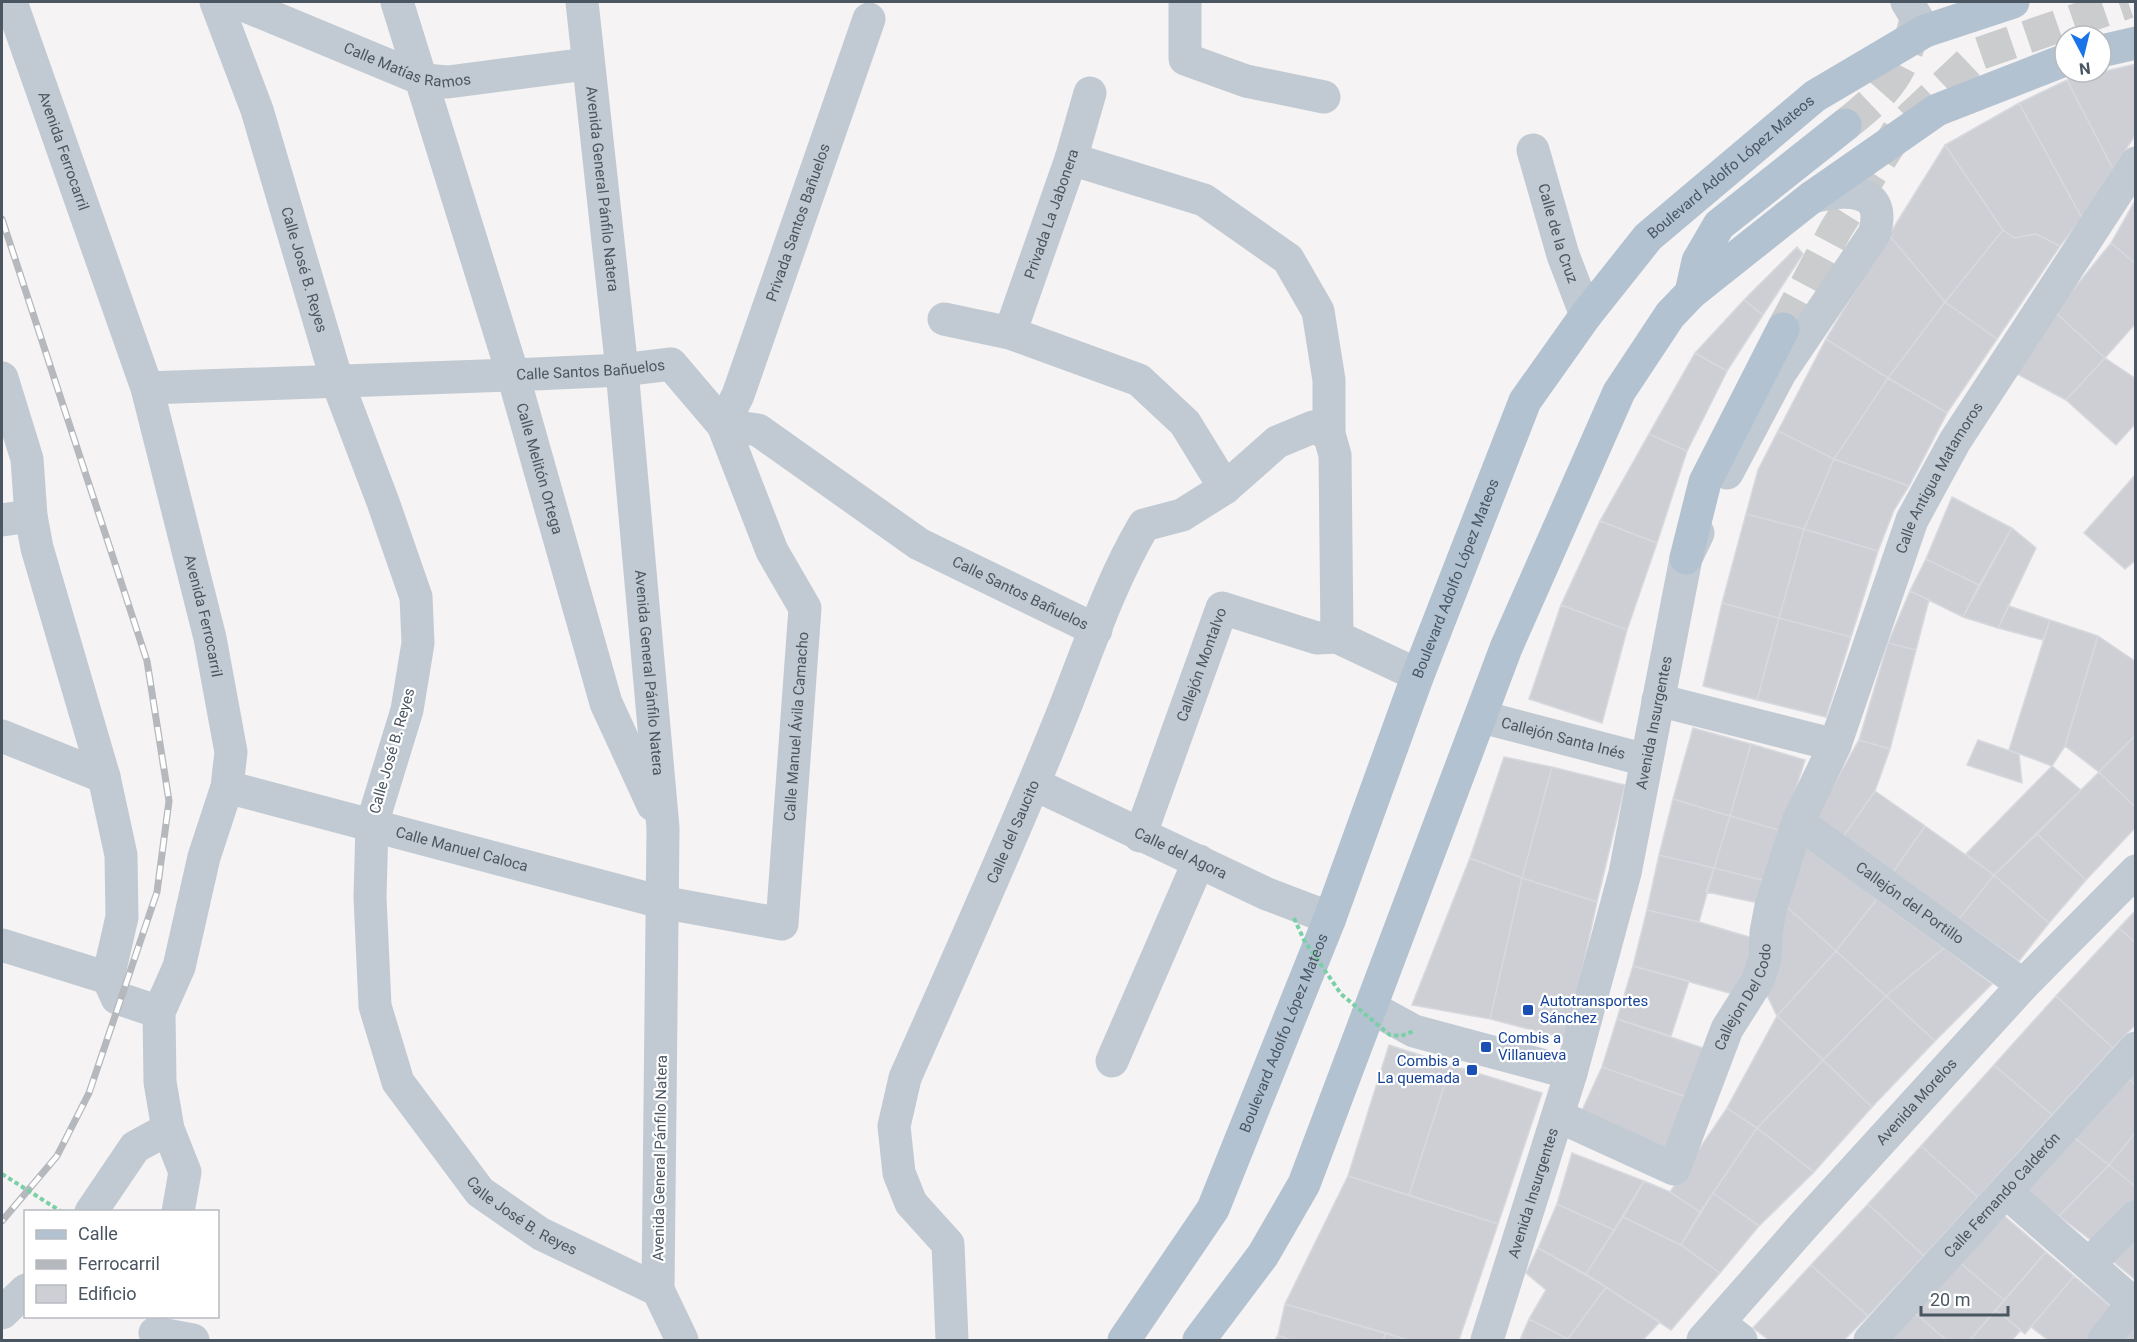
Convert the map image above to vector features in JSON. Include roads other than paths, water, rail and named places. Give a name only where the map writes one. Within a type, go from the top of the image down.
[{"type":"main road","name":"Boulevard Adolfo López Mateos","points":[[1124,1341],[1214,1209],[1330,918],[1418,675],[1525,400],[1586,315],[1648,237],[1815,96],[1925,31],[2013,2]]},
{"type":"main road","points":[[2113,48],[2136,43]]},
{"type":"main road","points":[[1199,1341],[1263,1255],[1304,1184],[1482,717],[1506,648],[1619,392],[1670,315],[1691,292],[1812,197],[1937,110],[2053,65]]},
{"type":"main road","points":[[1691,292],[1698,261],[1719,225],[1845,125]]},
{"type":"main road","points":[[1686,558],[1704,482],[1783,329]]},
{"type":"street","name":"Avenida Ferrocarril","points":[[11,2],[147,388],[210,638],[231,752],[226,787],[204,857],[179,967],[159,1012],[160,1082],[168,1129],[185,1172],[178,1210]]},
{"type":"street","name":"Calle José B. Reyes","points":[[216,2],[257,110],[337,381],[416,597],[418,643],[407,710],[372,824],[370,897],[375,1006],[398,1082],[480,1192],[541,1234],[658,1290]]},
{"type":"street","name":"Calle Matías Ramos","points":[[236,2],[424,80],[448,82],[587,64]]},
{"type":"street","name":"Calle Melitón Ortega","points":[[397,2],[424,80],[513,375],[606,703],[663,828]]},
{"type":"street","name":"Avenida General Pánfilo Natera","points":[[582,2],[622,370],[663,828],[658,1290],[682,1341]]},
{"type":"street","points":[[1185,2],[1185,59],[1246,81],[1324,97]]},
{"type":"street","points":[[1907,2],[1925,31]]},
{"type":"street","name":"Privada Santos Bañuelos","points":[[723,424],[738,395],[869,19]]},
{"type":"street","name":"Privada La Jabonera","points":[[1010,333],[1071,159],[1090,93]]},
{"type":"street","name":"Calle de la Cruz","points":[[1533,150],[1563,255],[1586,315]]},
{"type":"street","points":[[1071,159],[1204,200],[1288,259],[1318,311],[1329,380],[1329,434],[1335,456],[1337,637]]},
{"type":"street","name":"Calle Antigua Matamoros","points":[[1798,822],[1835,745],[1912,520],[1955,441],[2136,163]]},
{"type":"street","name":"Avenida Insurgentes","points":[[1487,1341],[1571,1073],[1625,873],[1686,558],[1780,373],[1874,234],[1879,218],[1875,205],[1868,198],[1852,191],[1836,191],[1812,197]]},
{"type":"street","points":[[944,319],[1010,333],[1139,380],[1185,423],[1225,488]]},
{"type":"street","name":"Calle Santos Bañuelos","points":[[147,388],[513,375],[622,370],[671,364],[723,424],[758,430],[919,544],[1096,630]]},
{"type":"street","points":[[2,378],[27,459],[10,521],[37,548],[104,777],[121,855],[122,917],[108,978],[117,998],[159,1012]]},
{"type":"street","name":"Calle Manuel Ávila Camacho","points":[[661,902],[782,924],[805,608],[772,551],[723,424]]},
{"type":"street","name":"Calle del Saucito","points":[[952,1341],[948,1244],[911,1203],[899,1173],[894,1126],[905,1078],[1034,784],[1120,566],[1144,525],[1182,515],[1225,488],[1277,442],[1313,428],[1329,434]]},
{"type":"street","name":"Callejón Montalvo","points":[[1140,836],[1222,608],[1317,638],[1337,637],[1418,675]]},
{"type":"street","points":[[1658,700],[1835,745]]},
{"type":"street","name":"Callejón Santa Inés","points":[[1482,717],[1646,760]]},
{"type":"street","points":[[2,736],[104,777]]},
{"type":"street","name":"Calle del Agora","points":[[1034,784],[1267,894],[1330,918]]},
{"type":"street","name":"Calle Manuel Caloca","points":[[226,787],[661,902]]},
{"type":"street","name":"Callejón del Portillo","points":[[1798,822],[2023,985]]},
{"type":"street","name":"Callejon Del Codo","points":[[1558,1116],[1674,1169],[1727,1029],[1758,980],[1765,959],[1771,906],[1798,822]]},
{"type":"street","points":[[1112,1061],[1199,861]]},
{"type":"street","name":"Avenida Morelos","points":[[1721,1335],[1813,1215],[2023,985],[2136,872]]},
{"type":"street","points":[[2,945],[108,978]]},
{"type":"street","points":[[1372,1008],[1414,1031],[1571,1073]]},
{"type":"street","name":"Calle Fernando Calderón","points":[[1870,1341],[2136,1048]]},
{"type":"street","points":[[92,1210],[135,1147],[168,1129]]},
{"type":"street","points":[[2006,1192],[2133,1304],[2104,1341]]},
{"type":"street","points":[[2089,1264],[2136,1217]]},
{"type":"street","points":[[2,1313],[24,1292]]},
{"type":"street","points":[[156,1330],[193,1341]]},
{"type":"tunnel","points":[[1783,329],[1836,229],[1900,128],[1978,54],[2128,2]]},
{"type":"tunnel","points":[[1845,125],[1871,103],[1890,81],[1905,56],[1915,23]]},
{"type":"railway","points":[[2,219],[147,661],[169,801],[157,892],[89,1093],[57,1156],[2,1221]]},
{"type":"place","name":"Autotransportes Sánchez","points":[[1528,1010]]},
{"type":"place","name":"Combis a Villanueva","points":[[1486,1047]]},
{"type":"place","name":"Combis a La quemada","points":[[1472,1070]]}]
